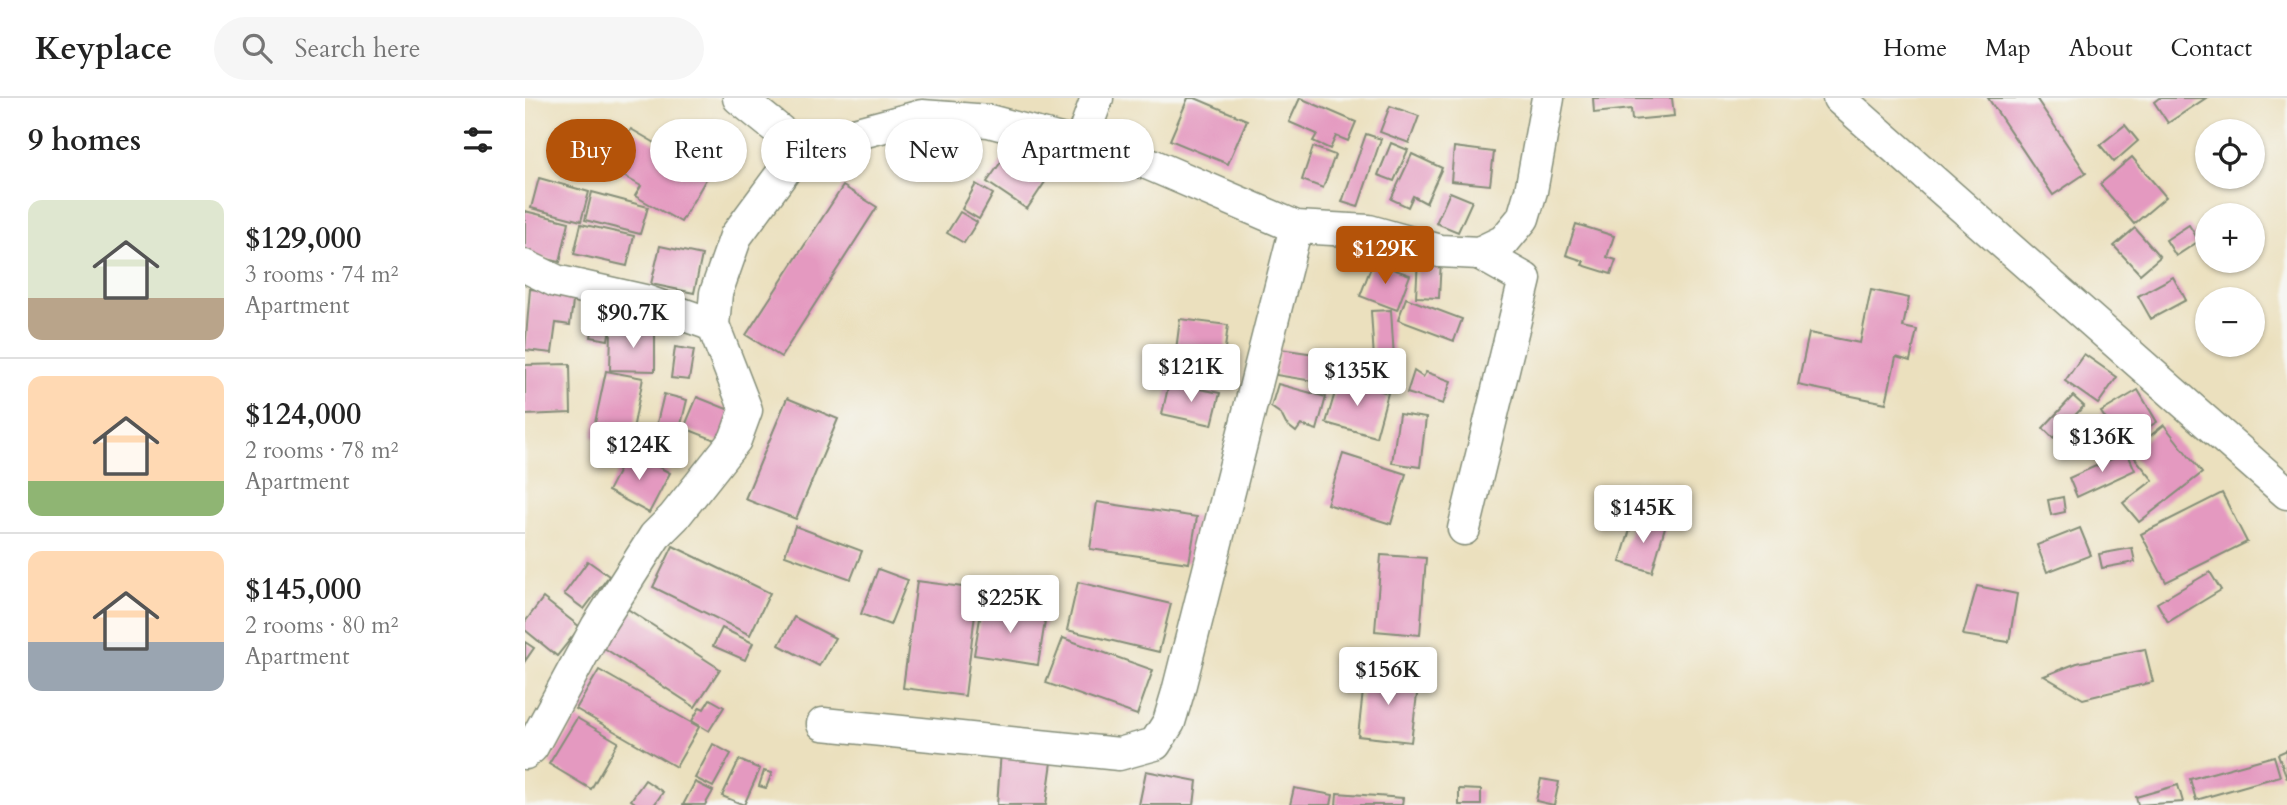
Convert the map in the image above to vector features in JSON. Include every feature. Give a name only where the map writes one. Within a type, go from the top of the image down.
[{"type":"street","points":[[739,98],[765,119]]},
{"type":"street","points":[[1089,119],[1097,98]]},
{"type":"street","points":[[1479,253],[1504,241],[1523,218],[1531,191],[1548,98]]},
{"type":"street","points":[[1839,98],[2287,493]]},
{"type":"street","points":[[871,129],[922,116],[997,123]]},
{"type":"street","points":[[1154,166],[1296,227],[1369,231],[1440,251],[1479,253],[1525,279],[1464,529]]},
{"type":"street","points":[[525,753],[532,747],[597,627],[655,536],[674,517],[736,440],[746,410],[713,325],[716,293],[736,236],[776,182]]},
{"type":"street","points":[[824,723],[1119,754],[1155,744],[1169,722],[1178,692],[1296,227]]},
{"type":"street","points":[[525,266],[556,281],[645,301],[713,325]]},
{"type":"building","points":[[1188,98],[1195,98],[1247,120],[1228,164],[1170,140]]},
{"type":"building","points":[[1300,98],[1356,122],[1348,141],[1336,136],[1330,149],[1313,141],[1317,134],[1289,122]]},
{"type":"building","points":[[1593,98],[1672,98],[1674,116],[1632,120],[1631,109],[1594,113]]},
{"type":"building","points":[[1988,98],[2036,98],[2086,173],[2053,195]]},
{"type":"building","points":[[2159,98],[2206,98],[2168,123],[2154,102]]},
{"type":"building","points":[[1390,106],[1419,116],[1409,143],[1380,132]]},
{"type":"building","points":[[2125,125],[2138,141],[2114,162],[2100,145]]},
{"type":"building","points":[[636,132],[650,140],[650,182],[704,182],[681,222],[635,196],[641,186],[634,182]]},
{"type":"building","points":[[1366,134],[1381,139],[1358,207],[1342,202]]},
{"type":"building","points":[[1391,143],[1408,150],[1394,181],[1378,175]]},
{"type":"building","points":[[1313,147],[1335,155],[1323,188],[1302,180]]},
{"type":"building","points":[[1454,147],[1494,152],[1490,185],[1451,181]]},
{"type":"building","points":[[1412,154],[1442,168],[1426,203],[1413,196],[1408,207],[1391,199]]},
{"type":"building","points":[[2132,157],[2166,197],[2134,224],[2100,184]]},
{"type":"building","points":[[997,168],[997,182],[1045,182],[1027,209],[987,182]]},
{"type":"building","points":[[539,178],[589,192],[581,221],[531,208]]},
{"type":"building","points":[[976,184],[993,194],[979,219],[962,209]]},
{"type":"building","points":[[843,186],[877,207],[781,357],[746,335]]},
{"type":"building","points":[[592,192],[648,207],[640,234],[585,220]]},
{"type":"building","points":[[1450,192],[1472,201],[1458,232],[1436,223]]},
{"type":"building","points":[[525,211],[569,222],[560,262],[525,254]]},
{"type":"building","points":[[960,212],[977,222],[964,243],[947,233]]},
{"type":"building","points":[[581,224],[634,236],[627,266],[574,254]]},
{"type":"building","points":[[1576,224],[1614,236],[1607,257],[1616,260],[1611,274],[1582,265],[1584,261],[1566,255]]},
{"type":"building","points":[[2189,225],[2195,235],[2195,244],[2176,256],[2166,240]]},
{"type":"building","points":[[2135,228],[2160,257],[2140,274],[2114,246]]},
{"type":"building","points":[[660,246],[702,255],[694,293],[651,284]]},
{"type":"building","points":[[1418,258],[1441,260],[1439,298],[1416,297]]},
{"type":"building","points":[[1373,262],[1410,275],[1397,310],[1360,296]]},
{"type":"building","points":[[2173,277],[2186,300],[2151,319],[2138,296]]},
{"type":"building","points":[[530,289],[574,294],[570,325],[556,323],[552,353],[525,350]]},
{"type":"building","points":[[1871,290],[1909,298],[1903,327],[1917,330],[1910,361],[1896,357],[1886,403],[1798,385],[1809,333],[1860,343]]},
{"type":"building","points":[[1406,298],[1462,319],[1454,341],[1398,320]]},
{"type":"building","points":[[1391,310],[1394,358],[1374,359],[1371,311]]},
{"type":"building","points":[[595,314],[612,317],[608,340],[591,337]]},
{"type":"building","points":[[1180,319],[1228,325],[1223,364],[1175,358]]},
{"type":"building","points":[[611,330],[655,330],[655,371],[610,370]]},
{"type":"building","points":[[675,347],[694,350],[689,380],[671,378]]},
{"type":"building","points":[[1280,349],[1336,357],[1332,384],[1276,375]]},
{"type":"building","points":[[2084,354],[2117,377],[2098,404],[2065,381]]},
{"type":"building","points":[[570,364],[571,413],[525,415],[525,365]]},
{"type":"building","points":[[606,371],[643,378],[630,445],[592,437]]},
{"type":"building","points":[[1414,371],[1423,377],[1426,372],[1451,381],[1443,404],[1407,393]]},
{"type":"building","points":[[1339,379],[1388,393],[1376,437],[1326,423]]},
{"type":"building","points":[[1169,383],[1220,393],[1212,425],[1162,414]]},
{"type":"building","points":[[1278,384],[1326,397],[1317,430],[1301,425],[1296,432],[1286,424],[1281,414],[1271,407]]},
{"type":"building","points":[[2138,390],[2157,422],[2121,443],[2101,412]]},
{"type":"building","points":[[664,394],[687,400],[677,441],[654,435]]},
{"type":"building","points":[[2073,396],[2084,406],[2053,438],[2043,428]]},
{"type":"building","points":[[697,397],[737,413],[725,444],[684,428]]},
{"type":"building","points":[[787,398],[838,419],[796,519],[745,499]]},
{"type":"building","points":[[1399,414],[1426,418],[1420,467],[1392,463]]},
{"type":"building","points":[[2164,425],[2202,473],[2139,522],[2123,503],[2153,480],[2130,452]]},
{"type":"building","points":[[629,451],[670,473],[649,513],[608,491]]},
{"type":"building","points":[[2127,452],[2135,470],[2077,497],[2069,478]]},
{"type":"building","points":[[1343,454],[1406,474],[1391,524],[1327,504]]},
{"type":"building","points":[[2222,493],[2247,542],[2166,582],[2141,534]]},
{"type":"building","points":[[2063,497],[2065,512],[2051,515],[2048,500]]},
{"type":"building","points":[[1097,502],[1197,517],[1189,563],[1090,549]]},
{"type":"building","points":[[1633,520],[1665,527],[1652,572],[1620,562]]},
{"type":"building","points":[[795,526],[862,551],[851,579],[785,555]]},
{"type":"building","points":[[2080,528],[2091,555],[2047,572],[2037,545]]},
{"type":"building","points":[[673,546],[770,593],[750,635],[653,587]]},
{"type":"building","points":[[2132,548],[2135,562],[2102,568],[2099,554]]},
{"type":"building","points":[[1381,555],[1426,558],[1420,635],[1375,631]]},
{"type":"building","points":[[588,561],[609,576],[584,609],[564,594]]},
{"type":"building","points":[[878,569],[908,580],[890,625],[861,614]]},
{"type":"building","points":[[2210,572],[2221,590],[2168,622],[2157,603]]},
{"type":"building","points":[[917,581],[978,589],[965,696],[903,688]]},
{"type":"building","points":[[1078,582],[1171,604],[1159,652],[1067,630]]},
{"type":"building","points":[[1977,586],[2017,594],[2009,642],[1963,635]]},
{"type":"building","points":[[543,598],[580,627],[557,656],[525,630],[525,622]]},
{"type":"building","points":[[982,606],[1046,615],[1038,665],[974,655]]},
{"type":"building","points":[[626,608],[720,669],[695,707],[601,646]]},
{"type":"building","points":[[794,617],[835,638],[819,666],[779,645]]},
{"type":"building","points":[[722,628],[753,643],[745,660],[713,646]]},
{"type":"building","points":[[1063,638],[1153,670],[1137,715],[1046,683]]},
{"type":"building","points":[[525,642],[534,648],[525,661]]},
{"type":"building","points":[[2145,649],[2153,682],[2083,699],[2044,676],[2077,663]]},
{"type":"building","points":[[599,670],[699,727],[676,767],[576,709]]},
{"type":"building","points":[[1365,673],[1419,679],[1411,742],[1358,736]]},
{"type":"building","points":[[710,699],[724,707],[709,731],[692,721],[700,707],[704,709]]},
{"type":"building","points":[[577,718],[618,742],[591,789],[549,764]]},
{"type":"building","points":[[713,744],[731,754],[713,787],[695,778]]},
{"type":"building","points":[[2287,750],[2287,778],[2278,754]]},
{"type":"building","points":[[1001,751],[1053,755],[1046,805],[997,805]]},
{"type":"building","points":[[2274,756],[2280,776],[2196,800],[2190,779]]},
{"type":"building","points":[[739,760],[760,769],[744,805],[722,796]]},
{"type":"building","points":[[764,771],[772,773],[766,788],[759,786]]},
{"type":"building","points":[[1146,771],[1197,781],[1194,805],[1139,805]]},
{"type":"building","points":[[1541,779],[1559,782],[1554,805],[1536,801]]},
{"type":"building","points":[[645,780],[663,792],[654,805],[638,805],[631,800]]},
{"type":"building","points":[[695,782],[713,791],[705,805],[683,805]]},
{"type":"building","points":[[2178,785],[2183,802],[2138,805],[2136,797]]},
{"type":"building","points":[[1294,788],[1333,795],[1331,805],[1290,805]]},
{"type":"building","points":[[1459,789],[1481,790],[1481,805],[1459,805]]},
{"type":"building","points":[[1337,793],[1403,798],[1402,805],[1336,805]]}]
